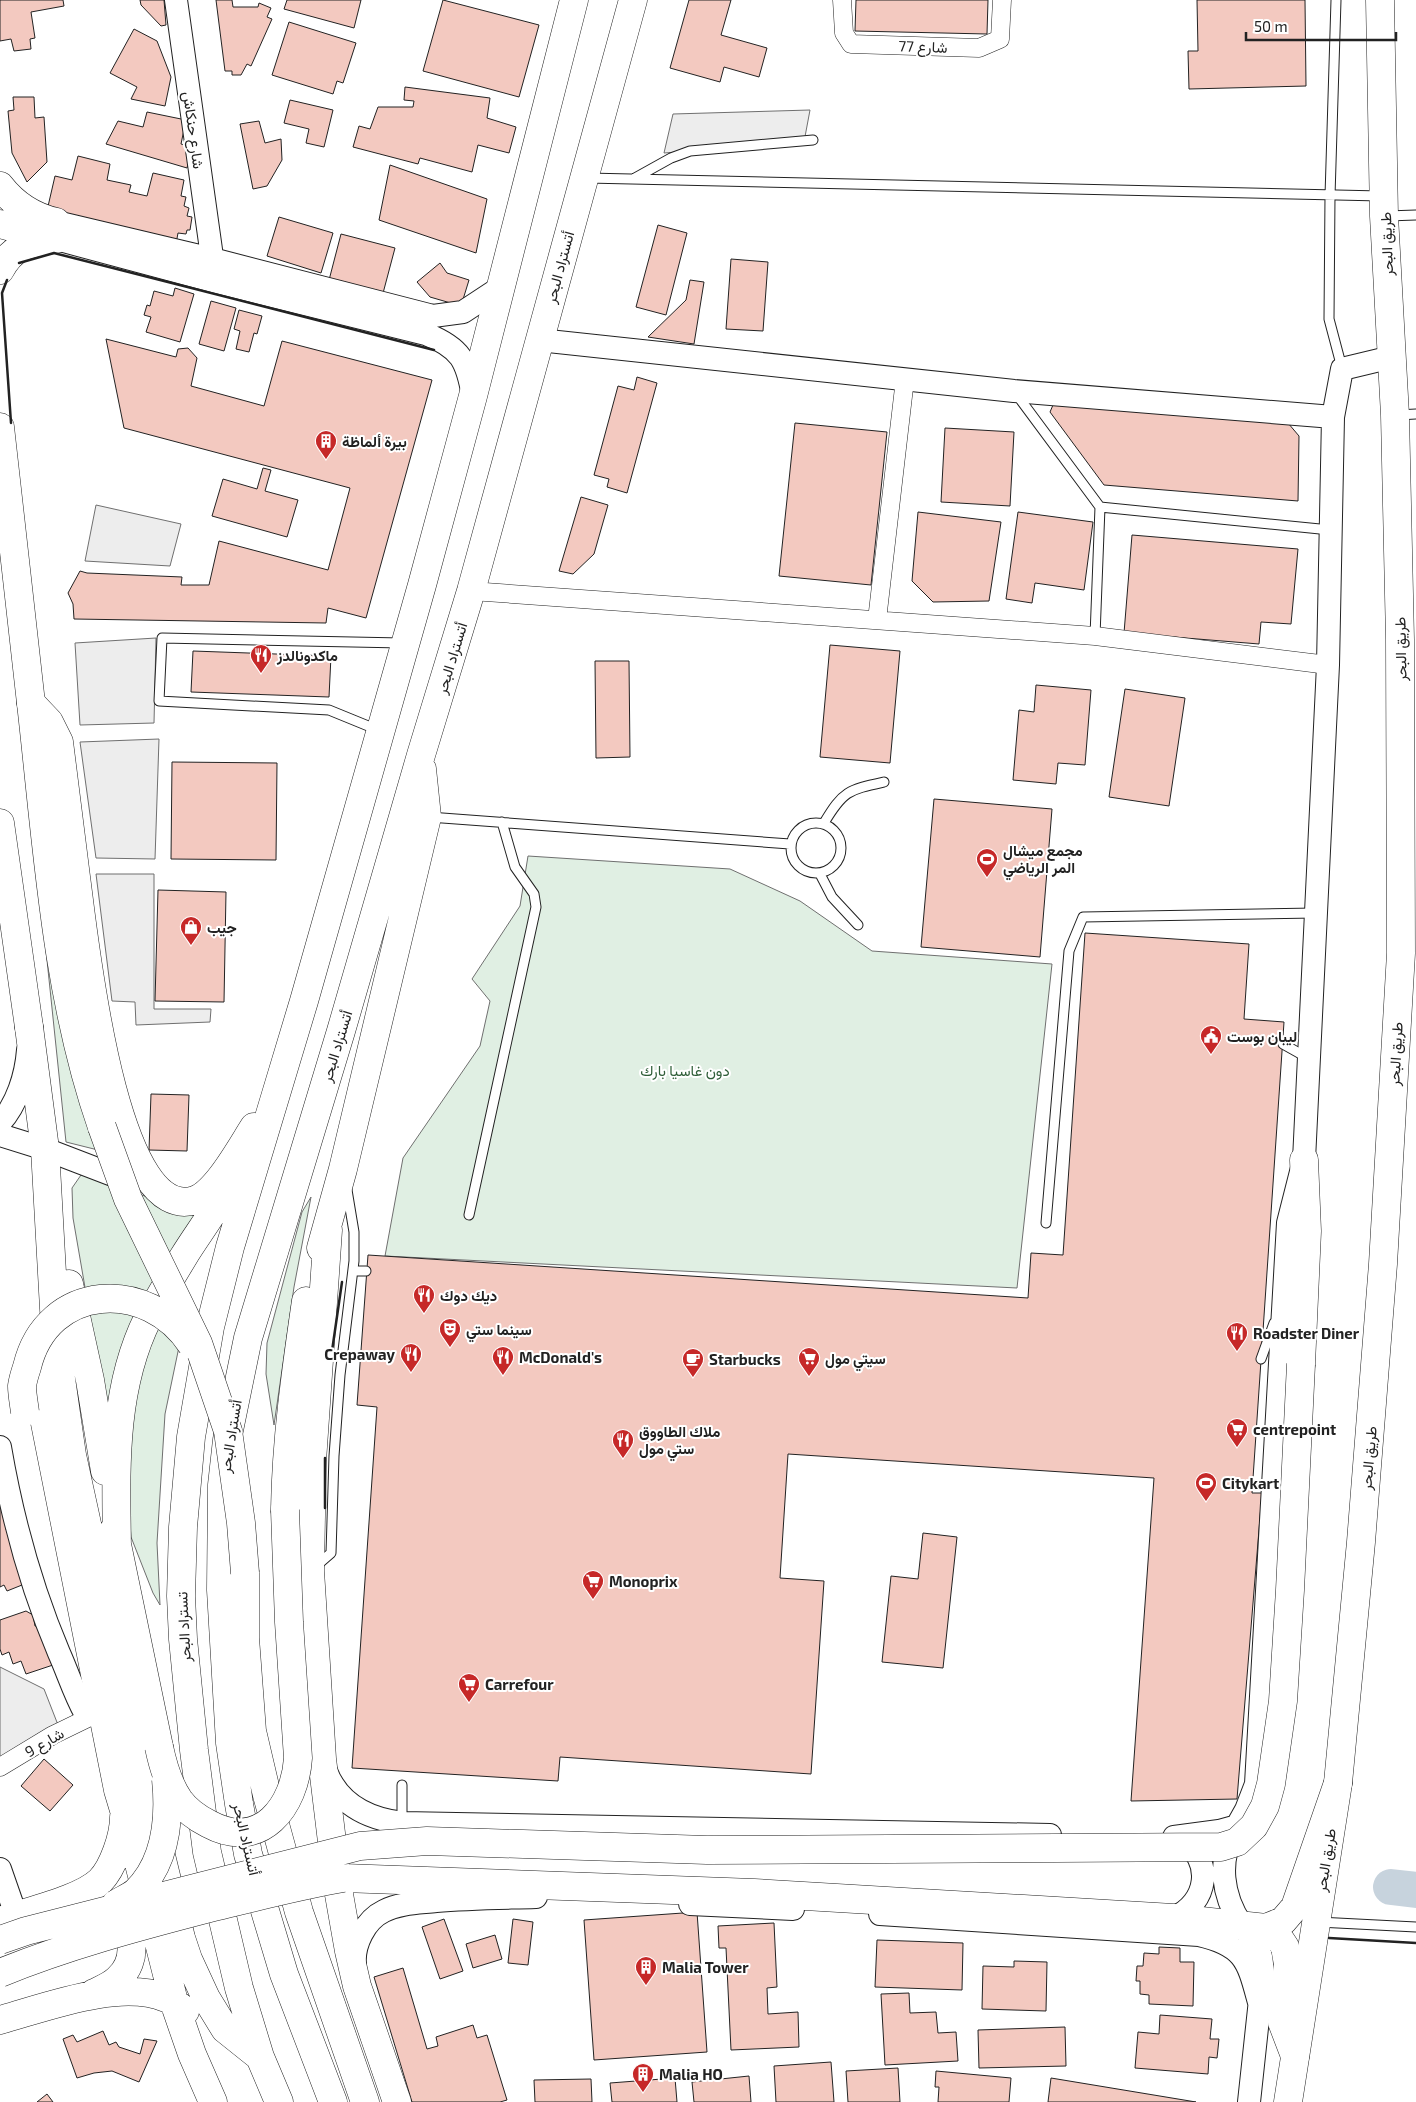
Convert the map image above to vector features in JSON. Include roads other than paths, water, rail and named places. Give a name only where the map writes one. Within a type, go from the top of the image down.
[{"type":"highway","points":[[118,1548],[116,1482],[118,1425],[128,1368],[148,1319],[184,1256],[223,1197],[254,1127],[304,1001],[473,396],[574,0]]},
{"type":"highway","name":"أتستراد البحر","points":[[333,2102],[284,1974],[248,1854],[239,1804],[230,1742],[221,1590],[222,1485],[227,1440],[248,1338],[341,1031],[421,755],[472,591],[633,0]]},
{"type":"highway","name":"طريق البحر","points":[[1288,2102],[1338,1783],[1361,1542],[1383,1264],[1400,962],[1406,415],[1392,357],[1385,206],[1380,0]]},
{"type":"highway","points":[[0,186],[22,208],[44,220],[56,231]]},
{"type":"highway","points":[[0,224],[56,231]]},
{"type":"highway","points":[[0,270],[6,258],[17,248],[56,231]]},
{"type":"highway","points":[[0,428],[54,906],[72,1016],[89,1088],[128,1198],[191,1326],[228,1431],[233,1456],[245,1572],[245,1638],[252,1731],[266,1795],[299,1912],[366,2102]]},
{"type":"highway","points":[[31,703],[49,722],[59,742],[90,984],[107,1070],[138,1160],[149,1179],[166,1196],[185,1202],[203,1196],[218,1180],[254,1127]]},
{"type":"highway","points":[[162,1760],[178,1799],[193,1815],[213,1827],[237,1833],[265,1826],[282,1810],[292,1791],[298,1758],[289,1622],[285,1510],[286,1469],[296,1372],[308,1286],[328,1230],[427,817],[421,755]]},
{"type":"highway","points":[[0,823],[45,1149],[52,1244],[56,1344],[72,1455],[170,1894],[188,1959],[206,1998],[224,2029],[260,2057],[279,2102]]},
{"type":"highway","name":"تستراد البحر","points":[[260,2057],[229,1951],[207,1852],[183,1639],[181,1596],[185,1485],[198,1390],[210,1328],[245,1195],[304,1001]]},
{"type":"highway","points":[[0,1940],[26,1931],[360,1846],[397,1842],[427,1841],[707,1850],[1229,1837],[1238,1842],[1254,1826],[1265,1806],[1273,1774],[1283,1701],[1307,1231],[1304,1160]]},
{"type":"highway","points":[[328,1230],[312,1462],[310,1571],[322,1759],[337,1883],[357,1986],[396,2102]]},
{"type":"highway","points":[[52,1244],[70,1285],[90,1380],[118,1548],[162,1760],[167,1795],[164,1838],[155,1864],[146,1879],[134,1893],[103,1911]]},
{"type":"highway","points":[[52,1244],[40,1312],[41,1344],[39,1370],[41,1403],[121,1800],[174,2002],[217,2101]]},
{"type":"highway","points":[[5,1921],[60,1902],[100,1882],[119,1846],[124,1825],[121,1800],[87,1715],[25,1412],[22,1385],[34,1345],[45,1328],[65,1310],[97,1298],[117,1298],[153,1308],[186,1336],[204,1363]]},
{"type":"highway","points":[[0,1973],[28,1962],[153,1923],[291,1888],[343,1878],[754,1892],[1173,1918],[1253,1926],[1283,1921],[1295,1907],[1338,1783]]},
{"type":"highway","points":[[5,1921],[56,1914],[84,1905],[98,1906],[110,1910],[120,1918],[128,1930],[132,1942],[131,1956],[127,1968],[119,1979],[108,1987],[83,1998]]},
{"type":"highway","points":[[1253,1926],[1281,1941],[1285,1947],[1288,1971],[1282,2022],[1295,2056]]},
{"type":"highway","points":[[0,2020],[83,1998],[118,1992],[152,1994],[174,2002]]},
{"type":"street","name":"شارع حنكاش","points":[[176,0],[216,282]]},
{"type":"street","name":"شارع 77","points":[[842,0],[844,33],[852,44],[979,48],[1000,39],[1002,0]]},
{"type":"street","points":[[56,231],[212,259],[433,316],[445,316],[463,312],[501,287]]},
{"type":"street","points":[[56,231],[216,282],[426,334],[440,340],[457,354],[468,370],[473,396]]},
{"type":"street","points":[[539,340],[1014,391],[1333,417]]},
{"type":"street","points":[[1249,2102],[1263,1972],[1253,1926],[1226,1895],[1223,1868],[1229,1837],[1246,1810],[1256,1784],[1282,1301],[1288,1223],[1304,1160],[1328,666],[1333,417],[1342,369],[1392,357]]},
{"type":"street","points":[[877,620],[904,379]]},
{"type":"street","points":[[472,591],[1095,636],[1328,666]]},
{"type":"street","points":[[0,1123],[16,1097],[24,1075],[29,1027]]},
{"type":"street","points":[[0,1135],[45,1149],[166,1196]]},
{"type":"street","points":[[0,1447],[19,1534],[45,1622],[76,1697],[87,1715]]},
{"type":"street","name":"شارع 9","points":[[0,1767],[87,1715]]},
{"type":"street","points":[[322,1759],[331,1784],[346,1802],[381,1819],[402,1823],[1177,1837],[1219,1831],[1229,1837]]},
{"type":"street","points":[[1173,1918],[1194,1903],[1202,1888],[1203,1879],[1203,1870],[1197,1854],[1192,1847],[1177,1837]]},
{"type":"street","points":[[0,1869],[5,1921]]},
{"type":"street","points":[[357,1986],[354,1961],[359,1940],[370,1922],[385,1911],[411,1903],[480,1898],[541,1898],[803,1909],[1199,1935],[1212,1938],[1245,1958],[1251,1972],[1260,2006]]},
{"type":"lane","points":[[1336,0],[1330,196],[1329,319],[1342,369]]},
{"type":"lane","points":[[635,178],[671,158],[690,151],[813,140]]},
{"type":"lane","points":[[584,178],[1330,196],[1385,206],[1416,215]]},
{"type":"lane","points":[[1014,391],[1100,507],[1095,636]]},
{"type":"lane","points":[[1100,507],[1331,530]]},
{"type":"lane","points":[[380,731],[329,710],[159,702],[162,638],[405,643]]},
{"type":"lane","points":[[824,823],[837,801],[853,789],[884,782]]},
{"type":"lane","points":[[427,817],[790,844]]},
{"type":"lane","points":[[469,1215],[536,907],[534,894],[515,867],[502,822]]},
{"type":"lane","points":[[824,823],[838,834],[842,852],[835,866],[820,874],[804,872],[793,860],[790,844],[793,836],[806,824],[824,823]]},
{"type":"lane","points":[[820,874],[832,897],[858,925]]},
{"type":"lane","points":[[1046,1223],[1069,951],[1082,916],[1316,913]]},
{"type":"lane","points":[[1283,1044],[1308,1058]]},
{"type":"lane","points":[[310,1571],[331,1553],[340,1374],[353,1271],[354,1232],[343,1169]]},
{"type":"lane","points":[[353,1271],[366,1271]]},
{"type":"lane","points":[[1261,1359],[1282,1301]]},
{"type":"lane","points":[[402,1785],[402,1823]]},
{"type":"lane","points":[[1315,1922],[1416,1928]]},
{"type":"waterway","points":[[1391,1887],[1416,1890]]},
{"type":"place","name":"بيرة ألماظة","points":[[326,460]]},
{"type":"place","name":"ماكدونالدز","points":[[261,674]]},
{"type":"place","name":"مجمع ميشال المر الرياضي","points":[[987,878]]},
{"type":"place","name":"جيب","points":[[191,946]]},
{"type":"place","name":"ليبان بوست","points":[[1211,1055]]},
{"type":"place","name":"ديك دوك","points":[[424,1314]]},
{"type":"place","name":"سينما ستي","points":[[450,1348]]},
{"type":"place","name":"Roadster Diner","points":[[1237,1352]]},
{"type":"place","name":"Crepaway","points":[[411,1373]]},
{"type":"place","name":"McDonald's","points":[[503,1376]]},
{"type":"place","name":"سيتي مول","points":[[809,1377]]},
{"type":"place","name":"Starbucks","points":[[693,1378]]},
{"type":"place","name":"centrepoint","points":[[1237,1448]]},
{"type":"place","name":"ملاك الطاووق ستي مول","points":[[623,1459]]},
{"type":"place","name":"Citykart","points":[[1206,1502]]},
{"type":"place","name":"Monoprix","points":[[593,1600]]},
{"type":"place","name":"Carrefour","points":[[469,1703]]},
{"type":"place","name":"Malia Tower","points":[[646,1986]]},
{"type":"place","name":"Malia HO","points":[[643,2093]]},
{"type":"park label","name":"دون غاسيا بارك","points":[[685,1070]]}]
